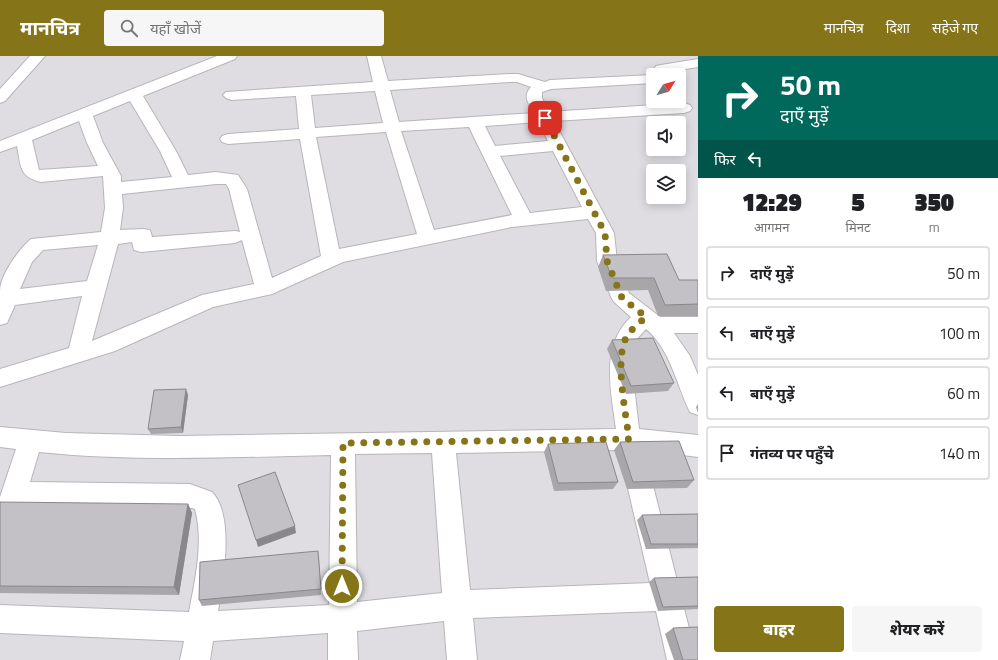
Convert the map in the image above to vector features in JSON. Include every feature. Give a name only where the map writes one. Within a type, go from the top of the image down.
[{"type":"street","points":[[0,98],[38,56]]},
{"type":"street","points":[[0,147],[230,56]]},
{"type":"street","points":[[374,56],[392,127],[427,238]]},
{"type":"street","points":[[673,68],[698,63]]},
{"type":"street","points":[[231,95],[514,78],[544,86],[646,73]]},
{"type":"street","points":[[544,86],[534,92],[534,98],[605,233],[607,261],[622,298],[651,321],[682,362],[697,401]]},
{"type":"street","points":[[303,91],[307,134],[331,259]]},
{"type":"street","points":[[134,94],[168,151],[183,182]]},
{"type":"street","points":[[228,139],[684,108]]},
{"type":"street","points":[[78,354],[95,287],[110,238],[114,189],[112,176],[92,134],[85,114]]},
{"type":"street","points":[[475,122],[524,220]]},
{"type":"street","points":[[23,138],[30,170],[33,174],[41,177],[108,170]]},
{"type":"street","points":[[490,152],[559,145]]},
{"type":"street","points":[[114,189],[226,178],[232,179],[236,183],[265,289]]},
{"type":"street","points":[[0,378],[128,337],[174,314],[209,300],[265,289],[331,259],[427,238],[524,220],[594,212]]},
{"type":"street","points":[[0,318],[26,254],[30,249],[38,244],[143,235],[141,245],[235,237]]},
{"type":"street","points":[[8,298],[95,287]]},
{"type":"street","points":[[682,660],[629,439],[625,409],[622,355],[624,343],[628,334],[651,321],[698,325]]},
{"type":"street","points":[[0,437],[66,444],[180,447],[629,439],[656,440],[698,446]]},
{"type":"street","points":[[0,536],[31,440]]},
{"type":"street","points":[[443,442],[462,660]]},
{"type":"street","points":[[342,660],[343,443]]},
{"type":"street","points":[[14,493],[190,496],[200,498],[206,503],[212,531],[212,550],[195,660]]},
{"type":"street","points":[[0,619],[200,627],[342,618],[457,605],[667,596]]},
{"type":"building","points":[[667,254],[679,280],[698,280],[698,304],[665,305],[654,278],[612,278],[603,255]]},
{"type":"building","points":[[653,338],[674,383],[631,386],[612,340]]},
{"type":"building","points":[[186,389],[181,427],[148,429],[154,390]]},
{"type":"building","points":[[679,441],[694,480],[633,482],[620,442]]},
{"type":"building","points":[[606,442],[618,482],[558,483],[548,444]]},
{"type":"building","points":[[275,472],[295,526],[256,540],[238,485]]},
{"type":"building","points":[[0,502],[188,504],[174,587],[0,586]]},
{"type":"building","points":[[698,514],[698,544],[651,544],[642,515]]},
{"type":"building","points":[[318,551],[321,589],[199,600],[200,562]]},
{"type":"building","points":[[698,577],[698,606],[663,607],[654,578]]},
{"type":"building","points":[[698,627],[698,660],[683,660],[673,628]]},
{"type":"route","points":[[342,586],[343,443],[629,439],[624,400],[622,355],[624,343],[628,334],[646,317],[622,298],[607,261],[605,233],[545,118]]}]
